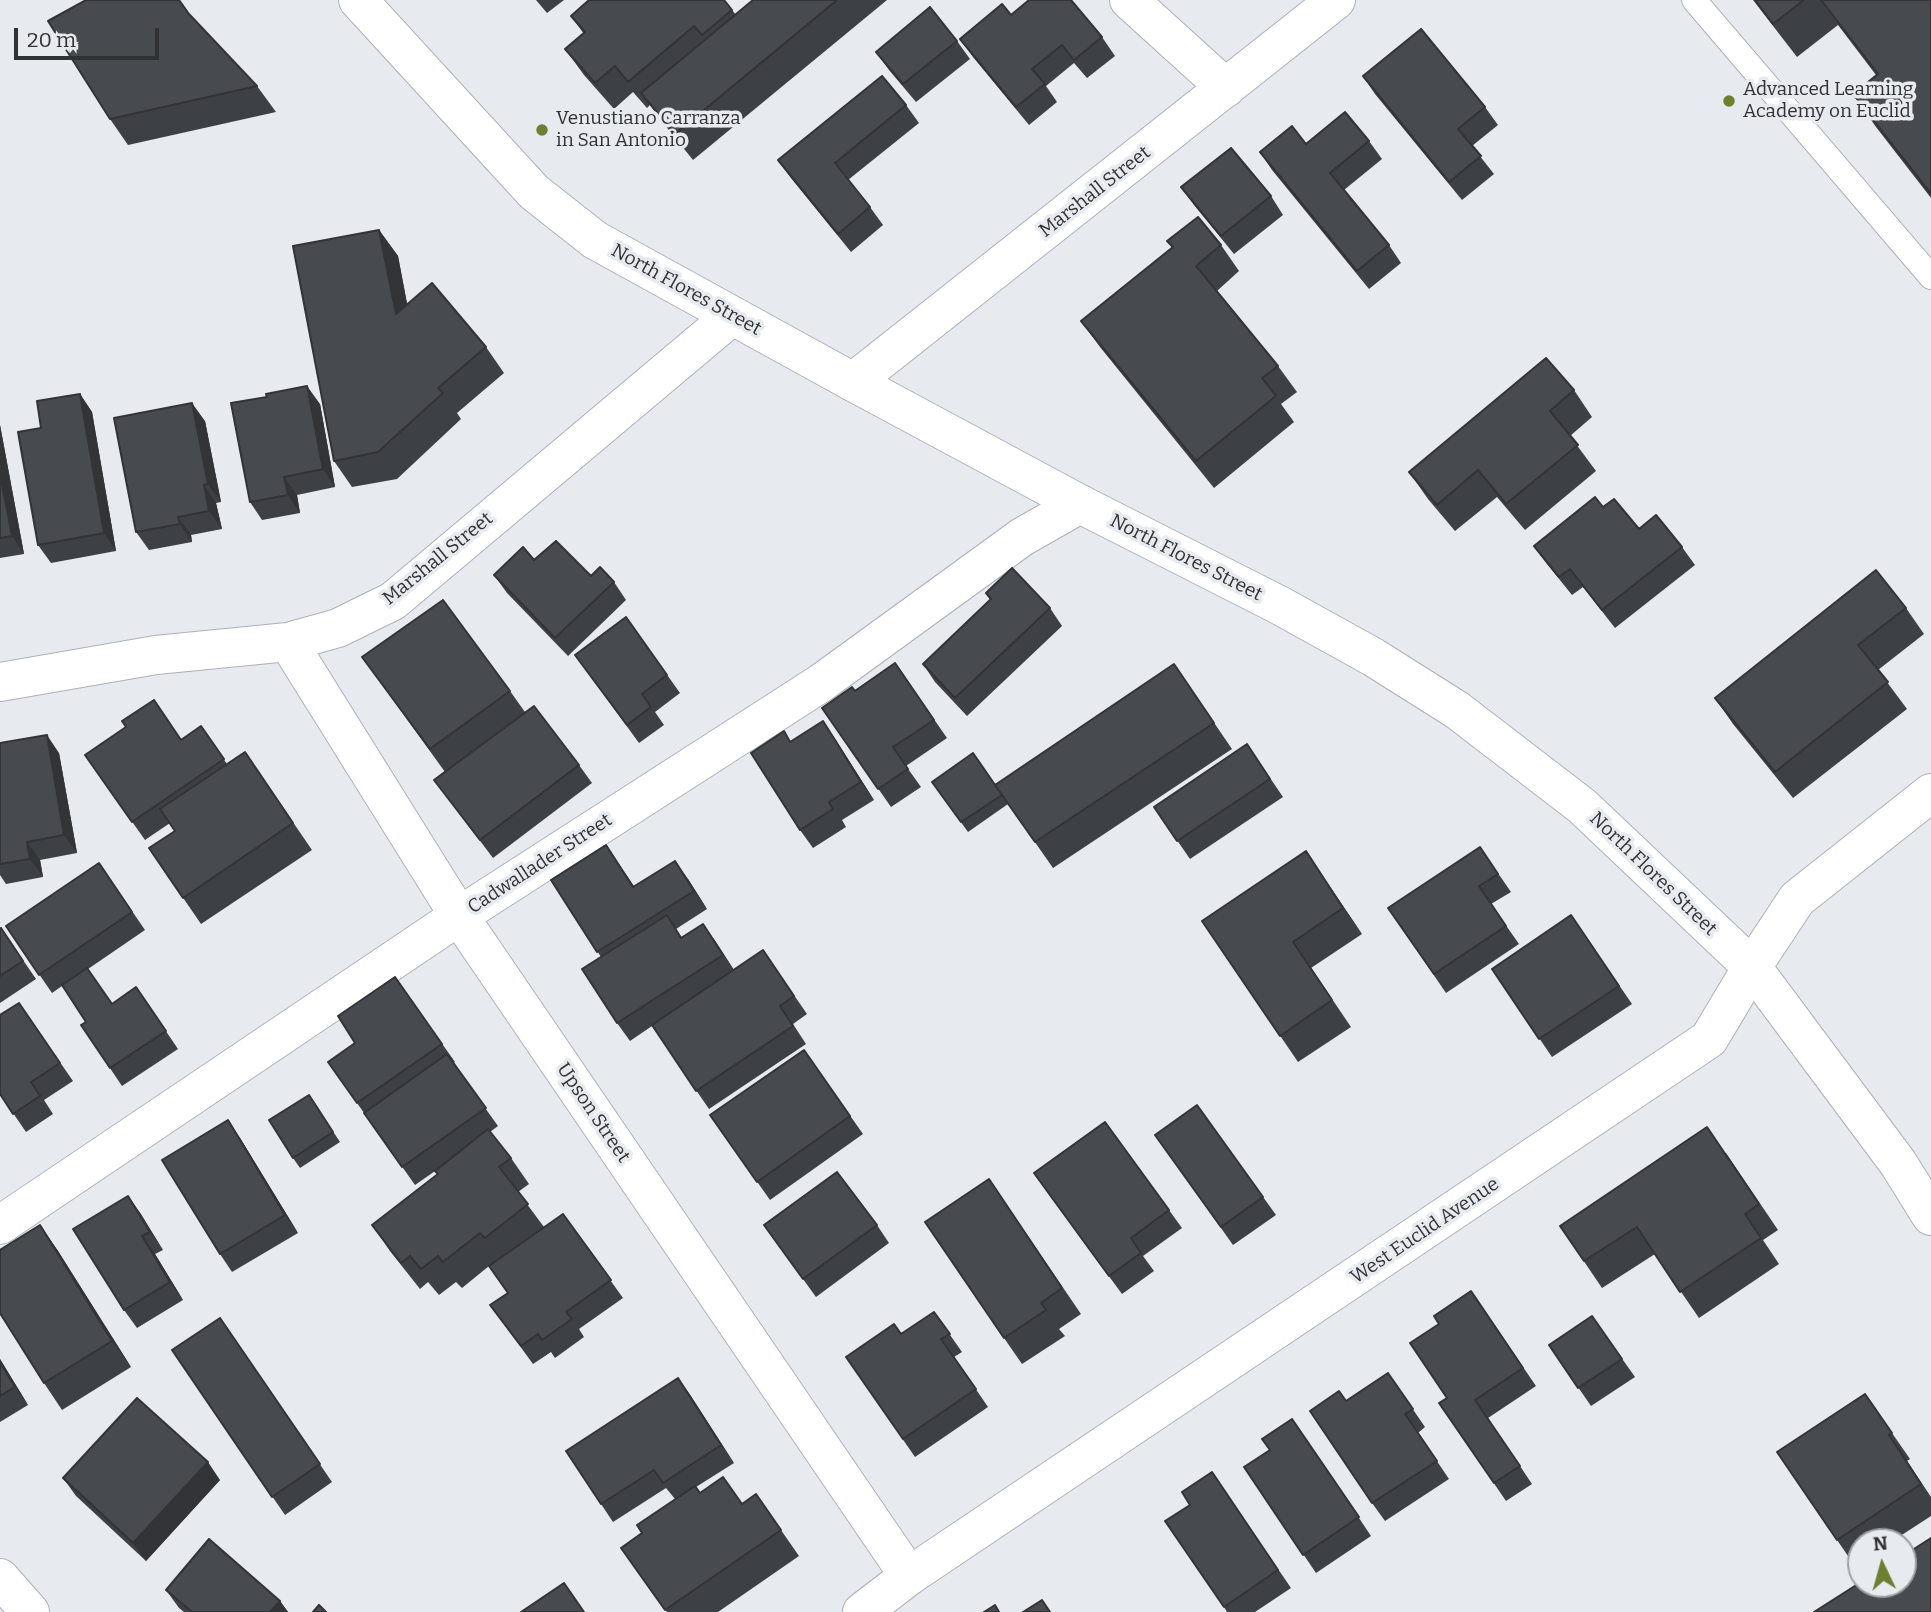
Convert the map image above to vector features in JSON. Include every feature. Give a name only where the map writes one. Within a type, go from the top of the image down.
[{"type":"street","name":"North Flores Street","points":[[358,0],[534,192],[596,240],[853,383],[1080,504],[1279,605],[1373,657],[1457,710],[1582,806],[1752,967],[1898,1163],[1931,1216]]},
{"type":"street","points":[[1129,0],[1226,88]]},
{"type":"street","name":"Marshall Street","points":[[853,383],[1336,0]]},
{"type":"street","name":"Marshall Street","points":[[0,682],[156,655],[288,642],[338,628],[393,600],[732,316]]},
{"type":"street","name":"Cadwallader Street","points":[[0,1225],[459,916],[821,683],[1022,537],[1080,504]]},
{"type":"street","name":"Upson Street","points":[[288,642],[459,916],[909,1576]]},
{"type":"street","name":"West Euclid Avenue","points":[[873,1609],[909,1576],[1710,1040],[1752,967],[1797,899],[1931,793]]},
{"type":"street","points":[[0,1578],[30,1612]]},
{"type":"lane","points":[[1694,0],[1931,277]]},
{"type":"building","points":[[86,0],[179,0],[257,86],[110,119],[48,21]]},
{"type":"building","points":[[589,0],[724,0],[732,10],[702,35],[694,26],[628,82],[615,66],[595,83],[565,49],[585,32],[571,16]]},
{"type":"building","points":[[753,0],[837,0],[675,134],[641,93]]},
{"type":"building","points":[[1029,0],[1071,0],[1102,37],[1074,60],[1062,45],[1032,69],[1045,84],[1016,107],[960,39],[1002,4],[1011,15]]},
{"type":"building","points":[[1755,0],[1804,0],[1773,24]]},
{"type":"building","points":[[1821,0],[1931,0],[1931,194],[1853,94],[1878,74]]},
{"type":"building","points":[[930,7],[957,41],[903,84],[876,52]]},
{"type":"building","points":[[1421,29],[1485,107],[1458,129],[1481,156],[1449,182],[1363,76]]},
{"type":"building","points":[[882,76],[906,105],[835,163],[870,207],[838,234],[778,160]]},
{"type":"building","points":[[1345,112],[1369,141],[1330,173],[1389,245],[1357,271],[1260,152],[1292,126],[1306,144]]},
{"type":"building","points":[[1231,148],[1271,196],[1221,236],[1181,187]]},
{"type":"building","points":[[1198,217],[1221,245],[1196,266],[1278,366],[1262,378],[1276,396],[1196,461],[1081,321],[1173,247],[1167,241]]},
{"type":"building","points":[[379,230],[396,314],[432,283],[486,347],[438,388],[443,393],[378,452],[334,461],[293,246]]},
{"type":"building","points":[[1546,358],[1574,390],[1550,411],[1578,445],[1506,504],[1478,470],[1437,505],[1409,472]]},
{"type":"building","points":[[307,386],[323,469],[284,477],[288,495],[250,502],[231,403]]},
{"type":"building","points":[[80,394],[104,533],[38,545],[18,432],[41,428],[37,401]]},
{"type":"building","points":[[192,403],[208,484],[204,485],[209,511],[178,517],[180,524],[136,532],[114,418]]},
{"type":"building","points":[[0,474],[12,536],[0,538]]},
{"type":"building","points":[[1595,497],[1603,507],[1614,499],[1639,529],[1656,515],[1682,547],[1602,610],[1570,569],[1559,577],[1534,546]]},
{"type":"building","points":[[556,541],[591,576],[600,567],[614,582],[555,638],[494,575],[523,547],[534,560]]},
{"type":"building","points":[[1012,568],[1050,608],[955,698],[923,664],[991,599],[986,593]]},
{"type":"building","points":[[1876,570],[1906,608],[1858,645],[1888,682],[1775,772],[1715,698]]},
{"type":"building","points":[[443,600],[510,691],[430,749],[362,657]]},
{"type":"building","points":[[626,617],[667,675],[642,694],[651,707],[627,725],[575,655]]},
{"type":"building","points":[[895,663],[934,720],[893,747],[908,769],[878,789],[822,708],[852,687],[855,691]]},
{"type":"building","points":[[1174,664],[1214,723],[1035,842],[995,785]]},
{"type":"building","points":[[154,700],[181,740],[201,726],[224,759],[132,822],[85,755],[126,727],[122,721]]},
{"type":"building","points":[[534,706],[579,765],[480,840],[434,780]]},
{"type":"building","points":[[823,721],[861,782],[829,802],[833,809],[800,830],[751,753],[784,731],[790,742]]},
{"type":"building","points":[[47,735],[64,835],[27,842],[30,859],[0,864],[0,743]]},
{"type":"building","points":[[1247,744],[1270,779],[1177,841],[1154,807]]},
{"type":"building","points":[[245,752],[293,823],[183,898],[149,848],[175,831],[160,809]]},
{"type":"building","points":[[973,753],[1002,795],[961,822],[932,782]]},
{"type":"building","points":[[606,845],[633,887],[675,861],[694,891],[597,952],[551,880]]},
{"type":"building","points":[[1480,847],[1498,874],[1479,886],[1506,926],[1434,974],[1388,908]]},
{"type":"building","points":[[1306,851],[1343,908],[1293,942],[1332,1000],[1280,1036],[1202,921]]},
{"type":"building","points":[[99,863],[132,912],[39,975],[6,926]]},
{"type":"building","points":[[667,915],[681,938],[703,924],[723,955],[617,1023],[582,969]]},
{"type":"building","points":[[1571,915],[1619,986],[1539,1039],[1492,969]]},
{"type":"building","points":[[0,929],[23,961],[0,976]]},
{"type":"building","points":[[763,950],[794,996],[780,1006],[793,1026],[696,1091],[652,1025]]},
{"type":"building","points":[[87,968],[112,1004],[136,987],[166,1031],[110,1068],[81,1025],[86,1022],[62,985]]},
{"type":"building","points":[[395,977],[442,1044],[357,1103],[328,1062],[355,1043],[338,1016]]},
{"type":"building","points":[[19,1003],[60,1063],[31,1082],[40,1096],[13,1114],[0,1094],[0,1015]]},
{"type":"building","points":[[804,1050],[850,1116],[757,1182],[710,1115]]},
{"type":"building","points":[[447,1054],[486,1108],[402,1167],[364,1113]]},
{"type":"building","points":[[309,1095],[333,1132],[293,1158],[269,1120]]},
{"type":"building","points":[[1197,1105],[1263,1197],[1221,1227],[1155,1135]]},
{"type":"building","points":[[228,1120],[285,1215],[220,1254],[162,1160]]},
{"type":"building","points":[[1105,1122],[1169,1210],[1131,1238],[1141,1253],[1109,1276],[1034,1173]]},
{"type":"building","points":[[1707,1127],[1759,1204],[1745,1214],[1761,1238],[1680,1292],[1637,1227],[1584,1261],[1560,1226]]},
{"type":"building","points":[[488,1129],[511,1158],[499,1167],[528,1204],[485,1238],[480,1233],[443,1262],[438,1256],[421,1269],[410,1256],[401,1263],[372,1225],[438,1174],[435,1171]]},
{"type":"building","points":[[837,1172],[877,1225],[803,1279],[764,1225]]},
{"type":"building","points":[[989,1179],[1062,1288],[1041,1303],[1046,1310],[1004,1338],[925,1222]]},
{"type":"building","points":[[128,1196],[150,1232],[142,1236],[170,1282],[124,1310],[73,1229]]},
{"type":"building","points":[[563,1214],[611,1280],[566,1312],[572,1319],[542,1340],[538,1334],[521,1346],[490,1305],[508,1293],[489,1266]]},
{"type":"building","points":[[40,1225],[112,1341],[44,1383],[0,1313],[0,1250]]},
{"type":"building","points":[[1471,1291],[1523,1368],[1475,1400],[1520,1466],[1494,1483],[1439,1403],[1447,1398],[1410,1343],[1439,1324],[1434,1316]]},
{"type":"building","points":[[934,1312],[950,1334],[941,1339],[976,1389],[903,1439],[846,1357],[894,1324],[901,1334]]},
{"type":"building","points":[[1592,1316],[1622,1359],[1578,1388],[1549,1345]]},
{"type":"building","points":[[220,1318],[320,1464],[272,1497],[172,1350]]},
{"type":"building","points":[[0,1362],[15,1387],[0,1396]]},
{"type":"building","points":[[1388,1373],[1413,1409],[1405,1414],[1437,1461],[1372,1503],[1310,1411],[1339,1391],[1346,1401]]},
{"type":"building","points":[[678,1378],[721,1445],[663,1483],[654,1470],[601,1504],[566,1451]]},
{"type":"building","points":[[1865,1394],[1892,1433],[1889,1435],[1921,1484],[1855,1528],[1847,1528],[1847,1533],[1837,1540],[1777,1452]]},
{"type":"building","points":[[137,1398],[208,1462],[133,1543],[63,1478]]},
{"type":"building","points":[[1292,1419],[1359,1517],[1303,1555],[1244,1467],[1270,1450],[1262,1439]]},
{"type":"building","points":[[1212,1472],[1278,1570],[1224,1607],[1165,1521],[1190,1505],[1182,1492]]},
{"type":"building","points":[[723,1477],[742,1504],[756,1494],[781,1530],[665,1610],[621,1548],[642,1533],[637,1525],[695,1486],[700,1493]]},
{"type":"building","points":[[1931,1538],[1931,1612],[1814,1612],[1847,1591],[1847,1598],[1917,1598],[1917,1547]]},
{"type":"building","points":[[209,1539],[280,1601],[270,1612],[192,1612],[166,1590]]},
{"type":"building","points":[[564,1583],[584,1612],[521,1612]]},
{"type":"building","points":[[1042,1600],[1050,1612],[1023,1612]]},
{"type":"building","points":[[319,1605],[326,1612],[313,1612]]},
{"type":"building","points":[[995,1605],[999,1612],[984,1612]]},
{"type":"place","name":"Advanced Learning Academy on Euclid","points":[[1729,101]]},
{"type":"place","name":"Venustiano Carranza in San Antonio","points":[[542,130]]}]
